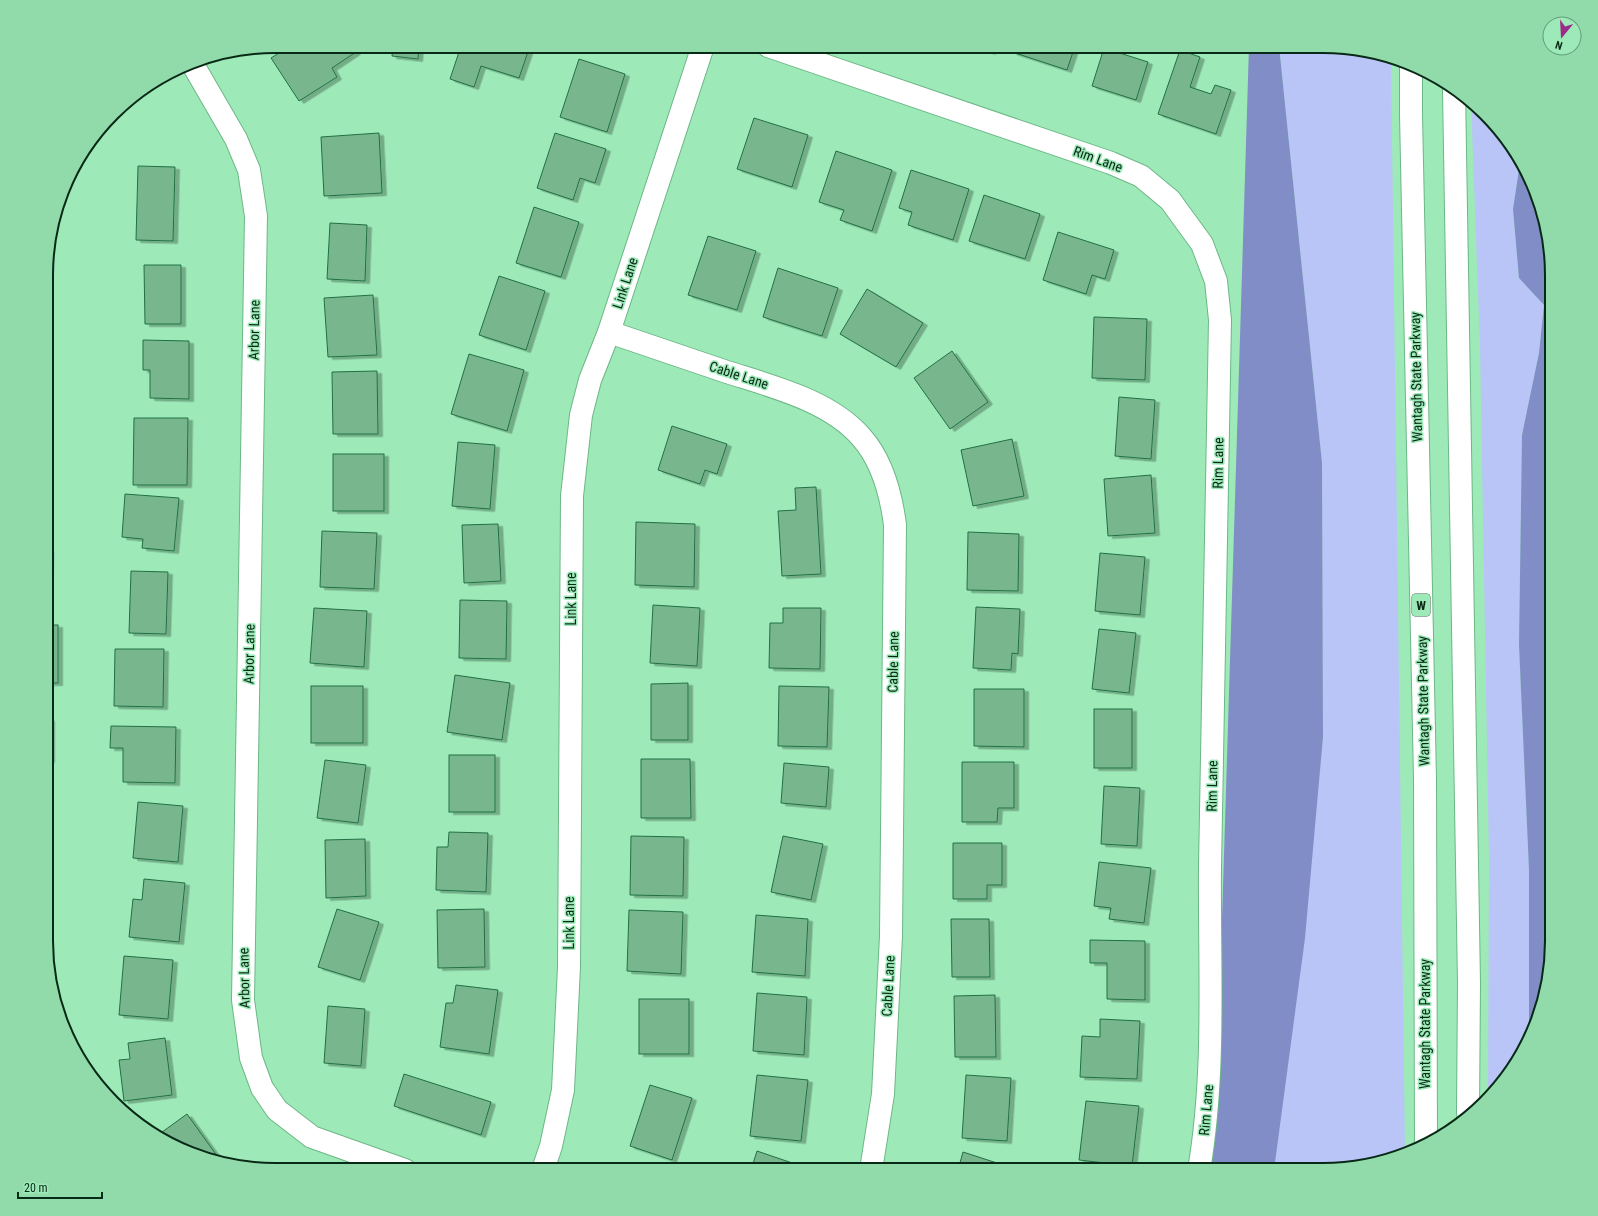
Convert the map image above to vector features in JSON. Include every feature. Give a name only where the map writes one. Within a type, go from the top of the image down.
[{"type":"main road","name":"Link Lane","points":[[545,1163],[551,1146],[563,1090],[568,982],[572,496],[581,416],[590,380],[609,332],[701,53]]},
{"type":"main road","name":"Rim Lane","points":[[789,53],[1111,163],[1142,176],[1170,200],[1202,244],[1216,281],[1220,320],[1211,854],[1211,1049],[1204,1139],[1200,1163]]},
{"type":"main road","name":"Arbor Lane","points":[[195,68],[236,139],[249,170],[256,216],[243,1000],[251,1058],[262,1088],[277,1110],[312,1137],[385,1163]]},
{"type":"main road","name":"Wantagh State Parkway","points":[[1411,71],[1425,779],[1426,1137]]},
{"type":"main road","points":[[1454,96],[1468,959],[1468,1109]]},
{"type":"main road","name":"Cable Lane","points":[[609,332],[791,393],[838,415],[863,438],[881,466],[892,501],[895,525],[891,936],[883,1094],[872,1163]]},
{"type":"shaded area","points":[[1249,53],[1280,53],[1322,463],[1323,737],[1305,938],[1275,1163],[1207,1163],[1218,1049]]},
{"type":"shaded area","points":[[1280,53],[1338,53],[1366,57],[1391,64],[1405,1147],[1366,1159],[1338,1163],[1275,1163],[1323,737],[1322,463]]},
{"type":"shaded area","points":[[1471,110],[1499,140],[1519,171],[1513,209],[1519,278],[1544,305],[1539,353],[1522,435],[1519,645],[1529,870],[1529,1023],[1508,1064],[1488,1089],[1489,859],[1480,346]]},
{"type":"shaded area","points":[[1519,171],[1533,204],[1541,232],[1545,260],[1545,956],[1541,984],[1529,1023],[1529,870],[1519,645],[1522,435],[1539,353],[1544,305],[1519,278],[1513,209]]},
{"type":"building","points":[[279,53],[354,53],[332,68],[337,77],[299,101],[271,58]]},
{"type":"building","points":[[392,53],[418,53],[418,59],[392,56]]},
{"type":"building","points":[[459,53],[528,53],[519,78],[481,66],[474,87],[450,79]]},
{"type":"building","points":[[1015,53],[1073,53],[1067,70]]},
{"type":"building","points":[[1102,53],[1120,53],[1148,62],[1136,100],[1092,86]]},
{"type":"building","points":[[1179,53],[1189,53],[1200,57],[1190,87],[1211,94],[1215,85],[1231,90],[1216,134],[1158,114]]},
{"type":"building","points":[[579,59],[625,74],[607,132],[560,117]]},
{"type":"building","points":[[754,118],[808,135],[792,187],[737,169]]},
{"type":"building","points":[[379,133],[382,193],[324,196],[321,137]]},
{"type":"building","points":[[555,133],[606,149],[595,183],[580,178],[573,200],[537,188]]},
{"type":"building","points":[[836,151],[892,170],[872,231],[840,220],[844,210],[819,202]]},
{"type":"building","points":[[138,166],[175,167],[173,241],[136,240]]},
{"type":"building","points":[[911,170],[969,189],[953,240],[908,225],[912,212],[899,208]]},
{"type":"building","points":[[984,195],[1040,214],[1025,259],[969,241]]},
{"type":"building","points":[[534,207],[579,222],[561,277],[516,263]]},
{"type":"building","points":[[330,223],[367,225],[365,281],[327,279]]},
{"type":"building","points":[[1058,232],[1114,250],[1105,279],[1092,275],[1086,294],[1043,280]]},
{"type":"building","points":[[708,236],[756,251],[737,310],[688,295]]},
{"type":"building","points":[[144,265],[181,265],[181,324],[145,324]]},
{"type":"building","points":[[778,268],[838,288],[822,336],[763,317]]},
{"type":"building","points":[[499,276],[545,291],[526,350],[479,335]]},
{"type":"building","points":[[867,289],[923,323],[896,367],[840,334]]},
{"type":"building","points":[[373,295],[377,355],[328,357],[324,298]]},
{"type":"building","points":[[1094,317],[1147,319],[1145,380],[1092,378]]},
{"type":"building","points":[[143,340],[189,341],[189,399],[150,398],[150,370],[143,370]]},
{"type":"building","points":[[952,351],[988,402],[950,429],[914,378]]},
{"type":"building","points":[[469,354],[524,370],[507,431],[451,414]]},
{"type":"building","points":[[377,371],[378,434],[333,434],[332,372]]},
{"type":"building","points":[[1119,397],[1155,400],[1151,459],[1115,456]]},
{"type":"building","points":[[134,418],[188,418],[187,485],[133,485]]},
{"type":"building","points":[[672,426],[727,444],[717,474],[705,470],[700,484],[658,470]]},
{"type":"building","points":[[1012,439],[1024,496],[973,506],[961,450]]},
{"type":"building","points":[[458,442],[495,445],[490,509],[452,506]]},
{"type":"building","points":[[333,454],[384,454],[384,511],[333,511]]},
{"type":"building","points":[[1151,475],[1155,533],[1108,536],[1104,479]]},
{"type":"building","points":[[816,487],[821,574],[782,576],[778,511],[796,510],[795,488]]},
{"type":"building","points":[[125,494],[179,498],[174,551],[142,548],[143,539],[122,537]]},
{"type":"building","points":[[636,522],[695,524],[694,587],[635,585]]},
{"type":"building","points":[[498,524],[501,581],[464,583],[462,525]]},
{"type":"building","points":[[322,531],[377,533],[374,589],[320,587]]},
{"type":"building","points":[[968,532],[1019,534],[1018,591],[967,590]]},
{"type":"building","points":[[1100,553],[1145,557],[1140,615],[1095,611]]},
{"type":"building","points":[[131,571],[168,572],[166,634],[129,633]]},
{"type":"building","points":[[460,600],[507,601],[506,659],[459,658]]},
{"type":"building","points":[[653,605],[700,608],[697,666],[650,663]]},
{"type":"building","points":[[976,607],[1020,609],[1018,654],[1012,653],[1011,670],[973,668]]},
{"type":"building","points":[[314,608],[367,611],[364,667],[310,663]]},
{"type":"building","points":[[783,608],[821,608],[820,669],[769,668],[770,623],[783,623]]},
{"type":"building","points":[[53,625],[58,625],[58,683],[53,683]]},
{"type":"building","points":[[1099,629],[1136,633],[1129,693],[1092,689]]},
{"type":"building","points":[[115,649],[164,649],[163,707],[114,706]]},
{"type":"building","points":[[455,675],[510,683],[502,740],[447,732]]},
{"type":"building","points":[[688,683],[688,740],[651,740],[651,684]]},
{"type":"building","points":[[311,686],[363,686],[363,743],[311,743]]},
{"type":"building","points":[[779,686],[829,687],[827,747],[778,746]]},
{"type":"building","points":[[974,689],[1024,689],[1024,747],[974,746]]},
{"type":"building","points":[[1094,709],[1132,709],[1132,768],[1094,768]]},
{"type":"building","points":[[111,726],[176,727],[175,783],[123,782],[123,748],[110,748]]},
{"type":"building","points":[[449,755],[495,755],[495,812],[449,812]]},
{"type":"building","points":[[641,759],[690,759],[691,818],[641,818]]},
{"type":"building","points":[[325,760],[366,765],[358,823],[317,818]]},
{"type":"building","points":[[962,762],[1014,762],[1014,808],[998,808],[997,822],[962,822]]},
{"type":"building","points":[[784,763],[829,767],[826,807],[781,803]]},
{"type":"building","points":[[1104,786],[1140,788],[1137,846],[1101,844]]},
{"type":"building","points":[[138,802],[183,806],[178,862],[133,858]]},
{"type":"building","points":[[449,832],[488,833],[486,892],[436,890],[437,847],[448,847]]},
{"type":"building","points":[[631,836],[684,837],[683,896],[630,895]]},
{"type":"building","points":[[783,836],[823,844],[811,900],[771,892]]},
{"type":"building","points":[[365,839],[366,896],[326,898],[325,840]]},
{"type":"building","points":[[953,843],[1002,843],[1002,885],[987,885],[987,899],[953,899]]},
{"type":"building","points":[[1099,862],[1151,868],[1144,923],[1109,919],[1111,908],[1094,906]]},
{"type":"building","points":[[144,879],[185,883],[179,942],[129,937],[133,899],[142,900]]},
{"type":"building","points":[[337,909],[379,922],[360,980],[318,967]]},
{"type":"building","points":[[484,909],[485,967],[438,968],[437,910]]},
{"type":"building","points":[[629,910],[683,912],[681,974],[627,971]]},
{"type":"building","points":[[756,915],[808,919],[805,976],[752,972]]},
{"type":"building","points":[[951,919],[989,919],[990,977],[952,977]]},
{"type":"building","points":[[1090,940],[1145,941],[1145,1000],[1107,999],[1107,963],[1090,963]]},
{"type":"building","points":[[124,956],[173,960],[168,1019],[119,1015]]},
{"type":"building","points":[[456,985],[498,990],[489,1054],[440,1047],[446,1003],[453,1003]]},
{"type":"building","points":[[757,993],[807,997],[804,1055],[753,1051]]},
{"type":"building","points":[[995,995],[996,1057],[955,1057],[954,996]]},
{"type":"building","points":[[639,999],[689,999],[689,1054],[639,1054]]},
{"type":"building","points":[[328,1006],[365,1009],[361,1066],[324,1063]]},
{"type":"building","points":[[1100,1019],[1140,1021],[1137,1079],[1080,1077],[1082,1036],[1100,1037]]},
{"type":"building","points":[[165,1038],[172,1095],[124,1101],[119,1060],[130,1059],[128,1043]]},
{"type":"building","points":[[404,1074],[491,1102],[481,1135],[394,1106]]},
{"type":"building","points":[[757,1075],[808,1080],[801,1141],[750,1136]]},
{"type":"building","points":[[966,1075],[1011,1078],[1007,1141],[962,1138]]},
{"type":"building","points":[[650,1085],[692,1098],[672,1160],[630,1146]]},
{"type":"building","points":[[1086,1101],[1139,1106],[1132,1163],[1106,1163],[1079,1160]]},
{"type":"building","points":[[187,1114],[216,1154],[190,1146],[162,1132]]},
{"type":"building","points":[[757,1151],[792,1163],[753,1163]]},
{"type":"building","points":[[963,1152],[997,1163],[960,1163]]}]
